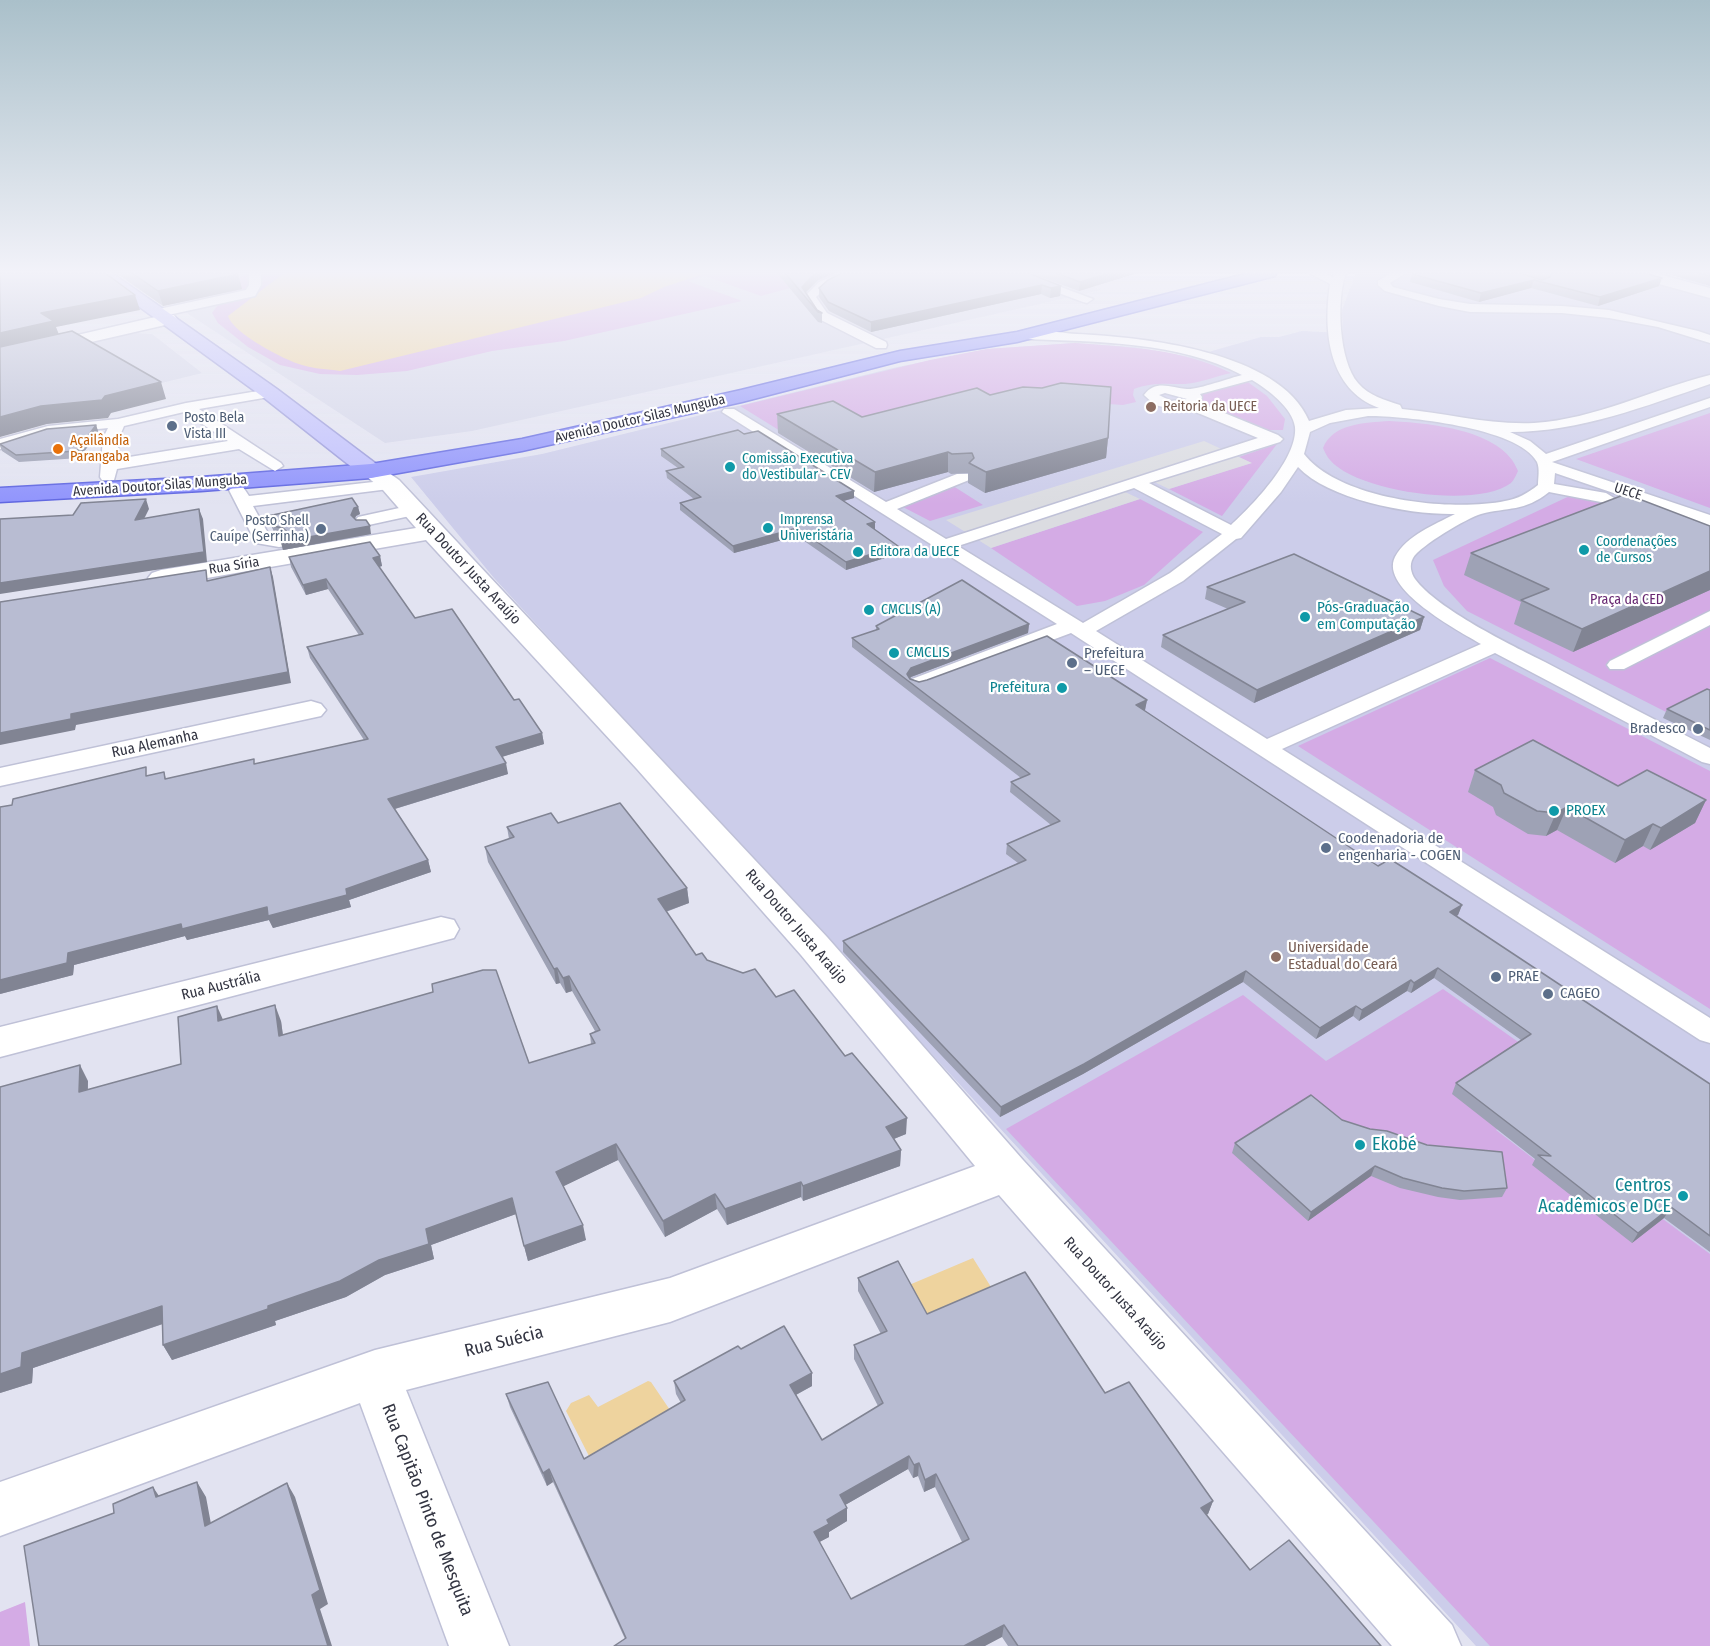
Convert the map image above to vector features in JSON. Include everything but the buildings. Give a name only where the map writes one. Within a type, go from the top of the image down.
[{"type":"main road","name":"Avenida Doutor Silas Munguba","points":[[0,483],[109,471],[275,466],[393,491],[566,421],[861,350]]},
{"type":"main road","name":"Avenida Doutor Silas Munguba","points":[[0,495],[232,482],[393,491],[522,445],[742,396],[900,356],[937,350]]},
{"type":"street","points":[[0,357],[29,350]]},
{"type":"street","name":"Rua Doutor Justa Araújo","points":[[210,350],[270,393],[393,491],[648,762],[814,946],[1007,1173],[1431,1646]]},
{"type":"street","name":"Rua Síria","points":[[139,581],[393,491]]},
{"type":"street","name":"Rua Alemanha","points":[[0,777],[311,710]]},
{"type":"street","name":"Rua Austrália","points":[[0,1042],[441,930]]},
{"type":"street","name":"Rua Suécia","points":[[0,1509],[375,1374],[670,1300],[1007,1173]]},
{"type":"street","name":"Rua Capitão Pinto de Mesquita","points":[[375,1374],[479,1646]]},
{"type":"lane","points":[[919,683],[1077,628],[1175,579],[1235,534],[1287,475],[1299,442],[1300,414],[1282,394],[1253,376],[1202,355],[1178,350]]},
{"type":"lane","points":[[1340,350],[1351,384],[1368,398],[1410,412],[1479,426],[1533,427],[1568,424],[1710,379]]},
{"type":"lane","points":[[1253,376],[1189,398],[1245,429],[1273,438],[1299,442]]},
{"type":"lane","points":[[0,444],[48,430],[118,423],[186,407],[270,393]]},
{"type":"lane","points":[[1546,487],[1545,462],[1710,402]]},
{"type":"lane","points":[[186,407],[275,466]]},
{"type":"lane","points":[[729,412],[1077,628],[1710,1032]]},
{"type":"lane","points":[[1299,442],[1320,420],[1346,414],[1410,412]]},
{"type":"lane","points":[[118,423],[111,438],[109,471],[241,444]]},
{"type":"lane","name":"UECE","points":[[1479,426],[1506,435],[1527,447],[1545,462],[1710,521]]},
{"type":"lane","points":[[944,545],[1273,438]]},
{"type":"lane","points":[[1299,442],[1308,468],[1330,482],[1359,494],[1395,503],[1433,508],[1477,509],[1503,506],[1530,498],[1546,487],[1613,500],[1710,534]]},
{"type":"lane","points":[[885,508],[963,477]]},
{"type":"lane","points":[[232,482],[262,539],[267,542],[279,542]]},
{"type":"lane","points":[[1136,483],[1235,534]]},
{"type":"lane","points":[[244,502],[393,491]]},
{"type":"lane","points":[[364,521],[393,491]]},
{"type":"lane","points":[[1477,509],[1410,550],[1402,562],[1401,571],[1407,583],[1434,605],[1496,645],[1710,756]]},
{"type":"lane","points":[[1617,665],[1710,617]]},
{"type":"lane","points":[[1265,748],[1496,645]]},
{"type":"shaded area","points":[[62,350],[172,350],[202,373],[0,423],[0,364]]},
{"type":"shaded area","points":[[243,350],[835,350],[472,431],[385,443]]},
{"type":"shaded area","points":[[269,350],[427,350],[340,371],[307,366]]},
{"type":"shaded area","name":"Universidade Estadual do Ceará","points":[[983,350],[1151,350],[1191,357],[1216,350],[1710,350],[1710,1646],[1476,1646],[494,578],[411,477],[542,454],[893,368]]},
{"type":"shaded area","points":[[1204,441],[1252,463],[1169,489],[1152,481],[1123,491],[1140,499],[991,548],[946,520]]},
{"type":"shaded area","points":[[973,1258],[991,1287],[926,1315],[909,1285]]},
{"type":"shaded area","points":[[648,1381],[672,1413],[590,1458],[566,1411],[571,1403],[589,1395],[598,1407]]},
{"type":"green space","points":[[253,350],[501,350],[407,371],[357,375],[320,374],[280,365]]},
{"type":"green space","points":[[983,350],[1153,350],[1194,359],[1231,373],[1185,384],[1147,385],[1134,389],[1133,395],[1136,402],[1123,405],[1066,401],[811,450],[740,406],[930,360]]},
{"type":"green space","points":[[1245,380],[1267,396],[1285,419],[1283,430],[1263,430],[1202,404],[1202,390]]},
{"type":"green space","points":[[1710,413],[1710,508],[1576,459]]},
{"type":"green space","points":[[1389,421],[1443,427],[1481,437],[1510,457],[1518,471],[1511,483],[1495,491],[1446,496],[1418,493],[1365,481],[1344,471],[1330,460],[1323,448],[1334,434],[1342,429],[1360,424]]},
{"type":"green space","points":[[1277,444],[1222,516],[1169,489],[1251,463],[1239,457]]},
{"type":"green space","points":[[950,484],[983,505],[930,521],[903,507]]},
{"type":"green space","name":"Praça da CED","points":[[1576,493],[1710,545],[1710,700],[1668,713],[1467,611],[1444,586],[1433,560]]},
{"type":"green space","points":[[1140,499],[1203,532],[1144,585],[1105,601],[1077,606],[991,548]]},
{"type":"green space","points":[[1490,658],[1710,771],[1710,1009],[1298,746]]},
{"type":"green space","points":[[1443,989],[1568,1077],[1496,1130],[1600,1210],[1625,1191],[1710,1254],[1710,1646],[1490,1646],[1006,1129],[1243,995],[1326,1061]]},
{"type":"green space","points":[[25,1602],[30,1646],[0,1646],[0,1612]]},
{"type":"place","name":"Reitoria da UECE","points":[[1151,407]]},
{"type":"place","name":"Posto Bela Vista III","points":[[172,426]]},
{"type":"place","name":"Açailândia Parangaba","points":[[58,449]]},
{"type":"place","name":"Comissão Executiva do Vestibular - CEV","points":[[730,467]]},
{"type":"place","name":"Imprensa Univeristária","points":[[768,528]]},
{"type":"place","name":"Posto Shell Cauípe (Serrinha)","points":[[321,529]]},
{"type":"place","name":"Coordenações de Cursos","points":[[1584,550]]},
{"type":"place","name":"Editora da UECE","points":[[858,552]]},
{"type":"place","name":"CMCLIS (A)","points":[[869,610]]},
{"type":"place","name":"Pós-Graduação em Computação","points":[[1305,617]]},
{"type":"place","name":"CMCLIS","points":[[894,653]]},
{"type":"place","name":"Prefeitura – UECE","points":[[1072,663]]},
{"type":"place","name":"Prefeitura","points":[[1062,688]]},
{"type":"place","name":"Bradesco","points":[[1698,729]]},
{"type":"place","name":"PROEX","points":[[1554,811]]},
{"type":"place","name":"Coodenadoria de engenharia - COGEN","points":[[1326,848]]},
{"type":"place","name":"Universidade Estadual do Ceará","points":[[1276,957]]},
{"type":"place","name":"PRAE","points":[[1496,977]]},
{"type":"place","name":"CAGEO","points":[[1548,994]]},
{"type":"place","name":"Ekobé","points":[[1360,1145]]},
{"type":"place","name":"Centros Acadêmicos e DCE","points":[[1683,1196]]}]
